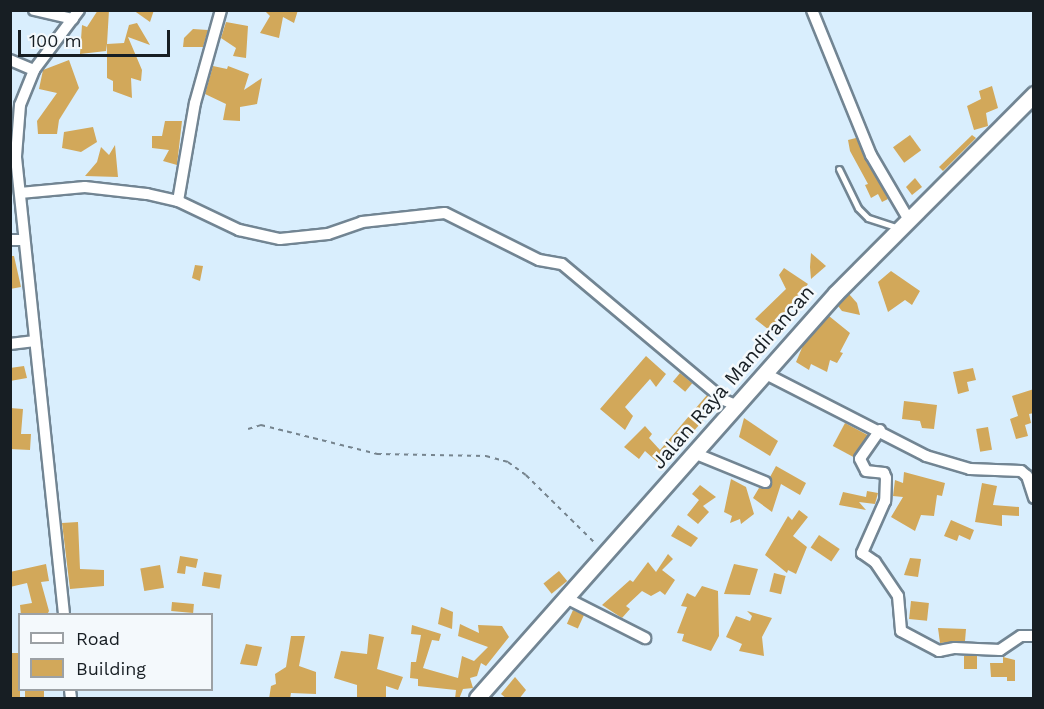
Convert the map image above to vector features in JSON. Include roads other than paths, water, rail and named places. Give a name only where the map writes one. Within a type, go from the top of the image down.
[{"type":"street","points":[[34,10],[76,15]]},
{"type":"street","points":[[178,201],[195,103],[221,10]]},
{"type":"street","points":[[812,10],[871,155],[904,225]]},
{"type":"street","points":[[64,613],[54,488],[33,341],[16,156],[20,105],[34,69],[76,15]]},
{"type":"street","points":[[10,60],[34,69]]},
{"type":"street","name":"Jalan Raya Mandirancan","points":[[477,699],[764,373],[904,225],[1034,94]]},
{"type":"street","points":[[20,193],[85,187],[178,201],[239,230],[280,239],[328,234],[362,222],[445,213],[539,260],[562,264],[724,400],[735,405]]},
{"type":"street","points":[[10,240],[24,240]]},
{"type":"street","points":[[10,344],[33,341]]},
{"type":"street","points":[[764,373],[880,430],[926,456],[970,468],[1021,471],[1027,476],[1034,498]]},
{"type":"street","points":[[880,430],[860,459],[866,471],[884,473],[886,478],[885,501],[862,553],[875,562],[898,596],[902,631],[939,651],[955,648],[1000,650],[1021,636],[1034,636]]},
{"type":"street","points":[[694,453],[765,482]]},
{"type":"street","points":[[566,598],[645,638]]},
{"type":"lane","points":[[839,169],[858,208],[868,218],[904,225]]}]
